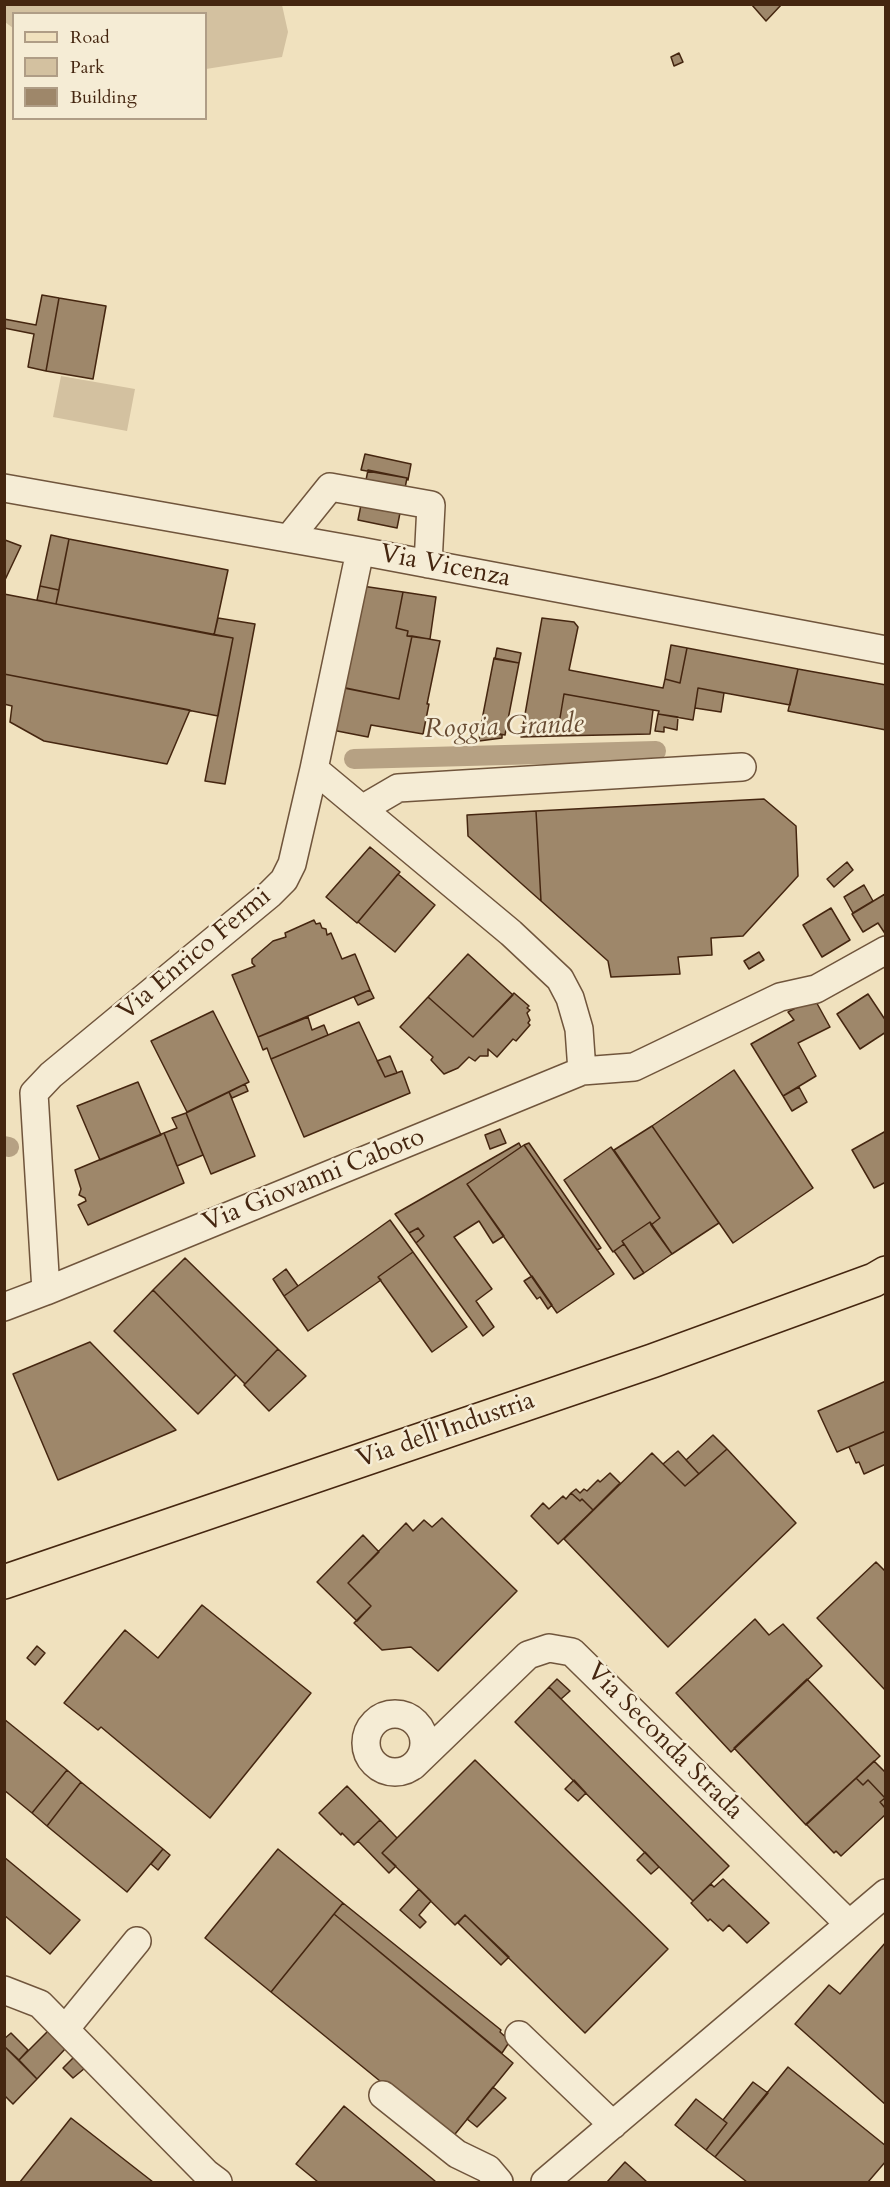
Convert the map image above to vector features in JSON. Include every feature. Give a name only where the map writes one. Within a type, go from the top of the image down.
[{"type":"main road","name":"Via dell'Industria","points":[[4,1582],[641,1365],[874,1280],[885,1273]]},
{"type":"street","points":[[289,538],[330,487],[431,505],[428,564]]},
{"type":"street","name":"Via Vicenza","points":[[4,488],[360,551],[885,650]]},
{"type":"street","name":"Via Enrico Fermi","points":[[46,1291],[34,1093],[51,1075],[284,880],[292,864],[314,769],[360,551]]},
{"type":"street","points":[[362,809],[398,788],[742,767]]},
{"type":"street","points":[[314,769],[511,933],[560,980],[570,998],[579,1029],[582,1071]]},
{"type":"street","name":"Via Giovanni Caboto","points":[[46,1291],[582,1071],[634,1067],[780,997],[816,989],[885,950]]},
{"type":"street","points":[[4,1307],[46,1291]]},
{"type":"street","name":"Via Seconda Strada","points":[[413,1766],[528,1656],[549,1648],[572,1652],[849,1924]]},
{"type":"street","points":[[399,1715],[408,1718],[422,1732],[423,1751],[413,1766],[396,1772],[387,1771],[372,1761],[367,1752],[368,1734],[372,1725],[380,1719],[389,1715],[399,1715],[432,1717],[467,1713]]},
{"type":"street","points":[[545,2182],[885,1893]]},
{"type":"street","points":[[66,2028],[137,1941]]},
{"type":"street","points":[[4,1990],[40,2004],[206,2173],[218,2182]]},
{"type":"street","points":[[4,2010],[40,2004]]},
{"type":"street","points":[[519,2035],[613,2125]]},
{"type":"street","points":[[382,2095],[456,2154],[488,2169],[499,2182]]},
{"type":"green space","points":[[4,5],[282,5],[288,32],[282,57],[207,69],[207,12],[12,12],[12,27],[5,22]]},
{"type":"green space","points":[[61,376],[135,389],[127,431],[53,417]]},
{"type":"building","points":[[753,4],[782,4],[766,21],[752,5]]},
{"type":"building","points":[[679,53],[683,62],[674,66],[671,57]]},
{"type":"building","points":[[42,295],[59,298],[46,371],[28,367],[34,334],[4,328],[4,319],[36,325]]},
{"type":"building","points":[[59,298],[106,306],[93,379],[46,371]]},
{"type":"building","points":[[365,454],[411,464],[408,480],[361,470]]},
{"type":"building","points":[[368,470],[407,478],[397,528],[358,520]]},
{"type":"building","points":[[51,535],[69,539],[59,590],[40,586]]},
{"type":"building","points":[[69,539],[228,570],[214,635],[56,604]]},
{"type":"building","points":[[5,540],[21,546],[4,582],[4,542]]},
{"type":"building","points":[[40,586],[59,590],[56,604],[37,600]]},
{"type":"building","points":[[362,586],[403,592],[396,628],[408,631],[407,636],[412,636],[399,699],[341,687]]},
{"type":"building","points":[[403,592],[436,597],[430,639],[407,636],[408,631],[396,628]]},
{"type":"building","points":[[4,594],[233,638],[218,716],[4,674]]},
{"type":"building","points":[[218,618],[255,624],[225,784],[205,781],[233,638],[214,635]]},
{"type":"building","points":[[542,618],[574,622],[578,627],[569,670],[663,688],[665,679],[680,683],[687,648],[798,669],[790,705],[698,688],[693,720],[658,714],[659,711],[564,694],[557,736],[521,737]]},
{"type":"building","points":[[412,636],[440,641],[423,734],[371,725],[368,737],[332,730],[339,687],[399,699]]},
{"type":"building","points":[[671,645],[687,648],[680,683],[665,679]]},
{"type":"building","points":[[497,648],[521,653],[519,663],[495,659]]},
{"type":"building","points":[[494,658],[519,663],[505,735],[480,730]]},
{"type":"building","points":[[798,669],[886,685],[886,730],[788,711]]},
{"type":"building","points":[[4,674],[190,710],[167,764],[44,741],[10,722],[12,706],[4,704]]},
{"type":"building","points":[[698,688],[724,693],[721,712],[695,708]]},
{"type":"building","points":[[564,694],[653,710],[650,734],[557,736]]},
{"type":"building","points":[[658,714],[678,717],[677,730],[664,727],[664,732],[655,731]]},
{"type":"building","points":[[480,730],[502,735],[502,738],[479,741]]},
{"type":"building","points":[[764,799],[796,826],[798,876],[743,936],[711,938],[712,955],[678,957],[680,974],[611,977],[608,961],[541,901],[536,811]]},
{"type":"building","points":[[536,811],[541,901],[468,836],[467,815]]},
{"type":"building","points":[[370,847],[400,872],[357,923],[326,897]]},
{"type":"building","points":[[847,862],[853,870],[834,887],[827,879]]},
{"type":"building","points":[[398,874],[435,905],[395,952],[358,922]]},
{"type":"building","points":[[864,885],[873,901],[853,913],[844,897]]},
{"type":"building","points":[[885,894],[886,935],[878,923],[863,932],[852,914]]},
{"type":"building","points":[[831,908],[850,940],[822,957],[803,925]]},
{"type":"building","points":[[314,920],[316,924],[320,923],[322,928],[326,929],[327,935],[331,933],[342,959],[355,954],[370,990],[258,1037],[232,975],[255,966],[252,959],[273,941],[286,937],[285,933]]},
{"type":"building","points":[[759,952],[764,960],[749,969],[744,961]]},
{"type":"building","points":[[468,954],[513,995],[473,1037],[428,997]]},
{"type":"building","points":[[370,990],[374,998],[358,1005],[354,997]]},
{"type":"building","points":[[514,993],[529,1006],[527,1008],[530,1010],[527,1013],[530,1025],[497,1057],[488,1049],[488,1056],[480,1056],[475,1061],[469,1057],[458,1068],[444,1074],[431,1060],[433,1057],[400,1027],[428,997],[473,1037]]},
{"type":"building","points":[[868,994],[886,1021],[886,1032],[860,1049],[837,1014]]},
{"type":"building","points":[[814,998],[830,1027],[798,1043],[816,1076],[783,1096],[751,1044],[794,1020],[788,1012]]},
{"type":"building","points":[[213,1011],[249,1082],[187,1112],[151,1041]]},
{"type":"building","points":[[308,1017],[312,1030],[324,1025],[328,1035],[271,1059],[267,1048],[263,1050],[258,1037]]},
{"type":"building","points":[[359,1022],[385,1077],[402,1071],[410,1093],[304,1137],[271,1059]]},
{"type":"building","points":[[390,1056],[397,1073],[385,1077],[377,1061]]},
{"type":"building","points":[[734,1070],[813,1188],[733,1243],[652,1126]]},
{"type":"building","points":[[138,1082],[161,1135],[100,1160],[77,1106]]},
{"type":"building","points":[[245,1084],[248,1091],[232,1098],[229,1092]]},
{"type":"building","points":[[799,1087],[807,1102],[792,1111],[783,1096]]},
{"type":"building","points":[[229,1092],[255,1156],[211,1174],[186,1113]]},
{"type":"building","points":[[186,1113],[203,1155],[177,1166],[164,1133],[177,1128],[172,1118]]},
{"type":"building","points":[[652,1126],[719,1223],[672,1254],[651,1225],[660,1218],[614,1150]]},
{"type":"building","points":[[500,1129],[506,1143],[490,1149],[485,1135]]},
{"type":"building","points":[[886,1131],[886,1182],[874,1188],[852,1150]]},
{"type":"building","points":[[164,1133],[184,1183],[88,1225],[78,1205],[86,1201],[79,1195],[81,1189],[75,1170]]},
{"type":"building","points":[[519,1143],[521,1147],[467,1184],[504,1236],[493,1243],[479,1221],[454,1237],[492,1289],[476,1301],[494,1327],[483,1336],[416,1243],[424,1236],[418,1228],[409,1233],[395,1214]]},
{"type":"building","points":[[529,1143],[601,1248],[597,1250],[524,1145]]},
{"type":"building","points":[[524,1145],[614,1274],[557,1313],[467,1184]]},
{"type":"building","points":[[611,1147],[660,1218],[622,1241],[624,1244],[613,1252],[564,1180]]},
{"type":"building","points":[[390,1220],[413,1252],[378,1277],[381,1280],[308,1331],[284,1296]]},
{"type":"building","points":[[650,1222],[672,1254],[644,1273],[622,1241]]},
{"type":"building","points":[[418,1228],[424,1236],[416,1243],[409,1233]]},
{"type":"building","points":[[624,1244],[644,1273],[634,1279],[614,1251]]},
{"type":"building","points":[[413,1252],[467,1327],[432,1352],[378,1277]]},
{"type":"building","points":[[185,1258],[278,1349],[245,1384],[153,1290]]},
{"type":"building","points":[[286,1269],[298,1286],[284,1296],[273,1279]]},
{"type":"building","points":[[532,1276],[552,1305],[548,1309],[540,1297],[537,1299],[524,1281]]},
{"type":"building","points":[[153,1290],[236,1375],[198,1414],[114,1331]]},
{"type":"building","points":[[90,1342],[176,1430],[58,1480],[13,1374]]},
{"type":"building","points":[[278,1349],[306,1376],[269,1411],[244,1385]]},
{"type":"building","points":[[886,1381],[886,1431],[837,1452],[818,1411]]},
{"type":"building","points":[[886,1431],[886,1464],[864,1474],[849,1447]]},
{"type":"building","points":[[713,1435],[727,1449],[699,1474],[686,1460]]},
{"type":"building","points":[[727,1449],[796,1523],[668,1647],[564,1539],[652,1453],[685,1486]]},
{"type":"building","points":[[678,1451],[699,1474],[685,1486],[663,1464]]},
{"type":"building","points":[[610,1473],[620,1483],[593,1510],[582,1499],[580,1501],[571,1493],[576,1489],[580,1493],[584,1489],[587,1491],[598,1480],[600,1482]]},
{"type":"building","points":[[571,1493],[580,1501],[582,1499],[593,1510],[558,1544],[531,1516],[543,1503],[549,1509],[563,1496],[566,1499]]},
{"type":"building","points":[[442,1518],[517,1591],[438,1671],[411,1647],[382,1650],[354,1623],[371,1606],[348,1583],[406,1523],[413,1531],[424,1520],[432,1527]]},
{"type":"building","points":[[363,1535],[379,1552],[348,1583],[371,1606],[357,1621],[317,1582]]},
{"type":"building","points":[[876,1562],[886,1572],[886,1691],[817,1618]]},
{"type":"building","points":[[202,1605],[311,1693],[210,1818],[101,1727],[98,1730],[64,1703],[125,1630],[158,1658]]},
{"type":"building","points":[[755,1619],[769,1635],[783,1624],[822,1666],[731,1752],[676,1693]]},
{"type":"building","points":[[37,1646],[45,1653],[35,1665],[27,1658]]},
{"type":"building","points":[[557,1679],[570,1691],[561,1699],[549,1687]]},
{"type":"building","points":[[807,1679],[880,1756],[806,1825],[734,1748]]},
{"type":"building","points":[[549,1687],[729,1866],[693,1901],[515,1722]]},
{"type":"building","points":[[4,1719],[67,1770],[32,1813],[4,1790]]},
{"type":"building","points":[[475,1760],[668,1949],[585,2033],[465,1915],[455,1925],[382,1853]]},
{"type":"building","points":[[874,1761],[886,1773],[885,1808],[880,1802],[885,1798],[868,1780],[863,1785],[856,1778]]},
{"type":"building","points":[[67,1770],[81,1782],[47,1826],[32,1813]]},
{"type":"building","points":[[856,1778],[863,1785],[868,1780],[885,1798],[880,1802],[886,1809],[886,1814],[841,1856],[836,1851],[834,1853],[806,1824]]},
{"type":"building","points":[[574,1780],[586,1793],[578,1801],[565,1789]]},
{"type":"building","points":[[81,1782],[163,1849],[127,1892],[47,1826]]},
{"type":"building","points":[[347,1786],[380,1820],[354,1845],[319,1813]]},
{"type":"building","points":[[380,1820],[397,1838],[382,1853],[396,1866],[389,1873],[358,1841]]},
{"type":"building","points":[[163,1849],[170,1855],[158,1870],[151,1864]]},
{"type":"building","points":[[278,1849],[343,1903],[271,1992],[205,1938]]},
{"type":"building","points":[[645,1852],[659,1867],[651,1874],[637,1860]]},
{"type":"building","points":[[4,1857],[80,1920],[50,1954],[4,1915]]},
{"type":"building","points":[[723,1879],[769,1923],[747,1943],[729,1925],[723,1931],[710,1919],[708,1921],[691,1903],[711,1884],[714,1887]]},
{"type":"building","points":[[419,1889],[431,1901],[419,1915],[426,1922],[420,1928],[400,1910]]},
{"type":"building","points":[[343,1903],[501,2030],[500,2032],[510,2041],[502,2053],[334,1914]]},
{"type":"building","points":[[334,1914],[513,2063],[451,2139],[271,1992]]},
{"type":"building","points":[[465,1915],[509,1957],[501,1965],[458,1923]]},
{"type":"building","points":[[886,1942],[886,2105],[795,2024],[829,1985],[840,1994]]},
{"type":"building","points":[[48,2031],[66,2048],[37,2079],[19,2060]]},
{"type":"building","points":[[11,2033],[28,2050],[19,2060],[4,2046],[4,2039]]},
{"type":"building","points":[[4,2046],[37,2079],[13,2104],[4,2095]]},
{"type":"building","points":[[74,2057],[85,2068],[73,2078],[63,2068]]},
{"type":"building","points":[[788,2067],[886,2146],[886,2161],[868,2182],[747,2182],[715,2157]]},
{"type":"building","points":[[753,2082],[768,2093],[715,2157],[706,2150],[727,2123],[723,2120]]},
{"type":"building","points":[[493,2087],[506,2098],[477,2127],[467,2119]]},
{"type":"building","points":[[696,2099],[727,2123],[706,2150],[675,2125]]},
{"type":"building","points":[[344,2106],[435,2181],[318,2182],[296,2164]]},
{"type":"building","points":[[71,2118],[153,2182],[20,2182]]},
{"type":"building","points":[[625,2162],[647,2182],[607,2182]]},
{"type":"waterway","name":"Roggia Grande","points":[[354,759],[656,751]]},
{"type":"waterway","points":[[4,1146],[9,1147]]}]
